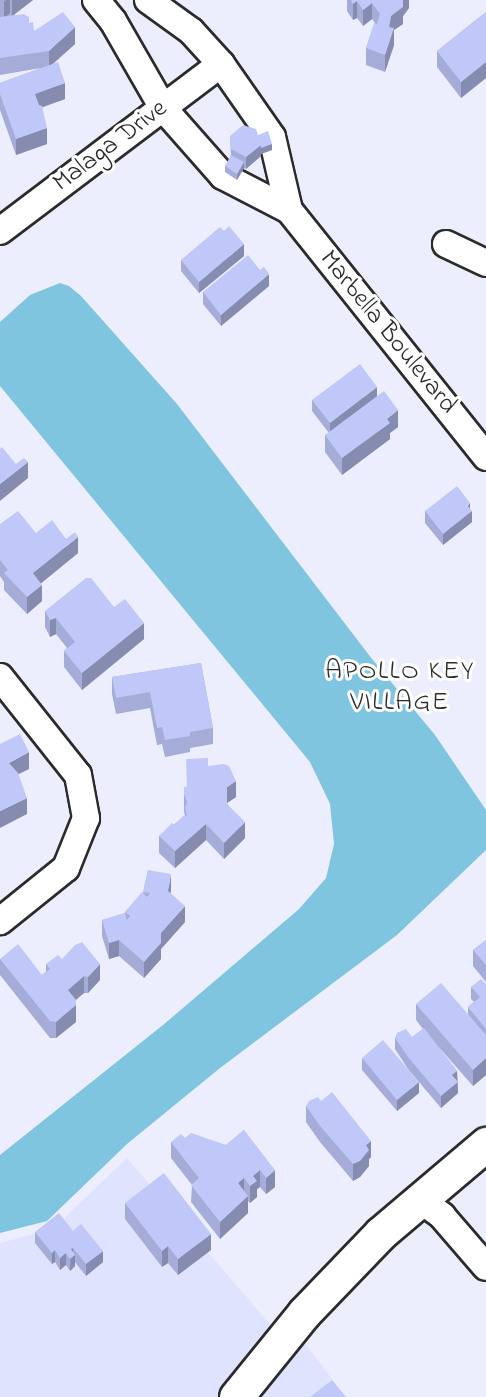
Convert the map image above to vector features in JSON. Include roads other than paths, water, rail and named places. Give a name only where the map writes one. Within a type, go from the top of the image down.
[{"type":"main road","points":[[236,1397],[304,1313],[381,1233],[486,1144]]},
{"type":"street","name":"Marbella Boulevard","points":[[96,0],[113,21],[163,108],[223,176],[289,210],[486,457]]},
{"type":"street","name":"Marbella Boulevard","points":[[148,0],[191,31],[221,64],[272,137],[289,210]]},
{"type":"street","name":"Malaga Drive","points":[[0,231],[221,64]]},
{"type":"street","points":[[446,244],[486,263]]},
{"type":"street","points":[[0,677],[78,775],[86,818],[66,868],[0,921]]},
{"type":"street","points":[[419,1199],[442,1216],[486,1267]]},
{"type":"water","points":[[60,283],[69,286],[81,296],[177,404],[372,659],[435,735],[486,810],[486,850],[397,935],[220,1068],[127,1144],[47,1221],[0,1233],[0,1155],[163,1025],[299,909],[326,878],[334,844],[330,804],[310,762],[0,386],[0,322],[30,295]]},
{"type":"district","name":"APOLLO KEY VILLAGE","points":[[400,686]]}]
